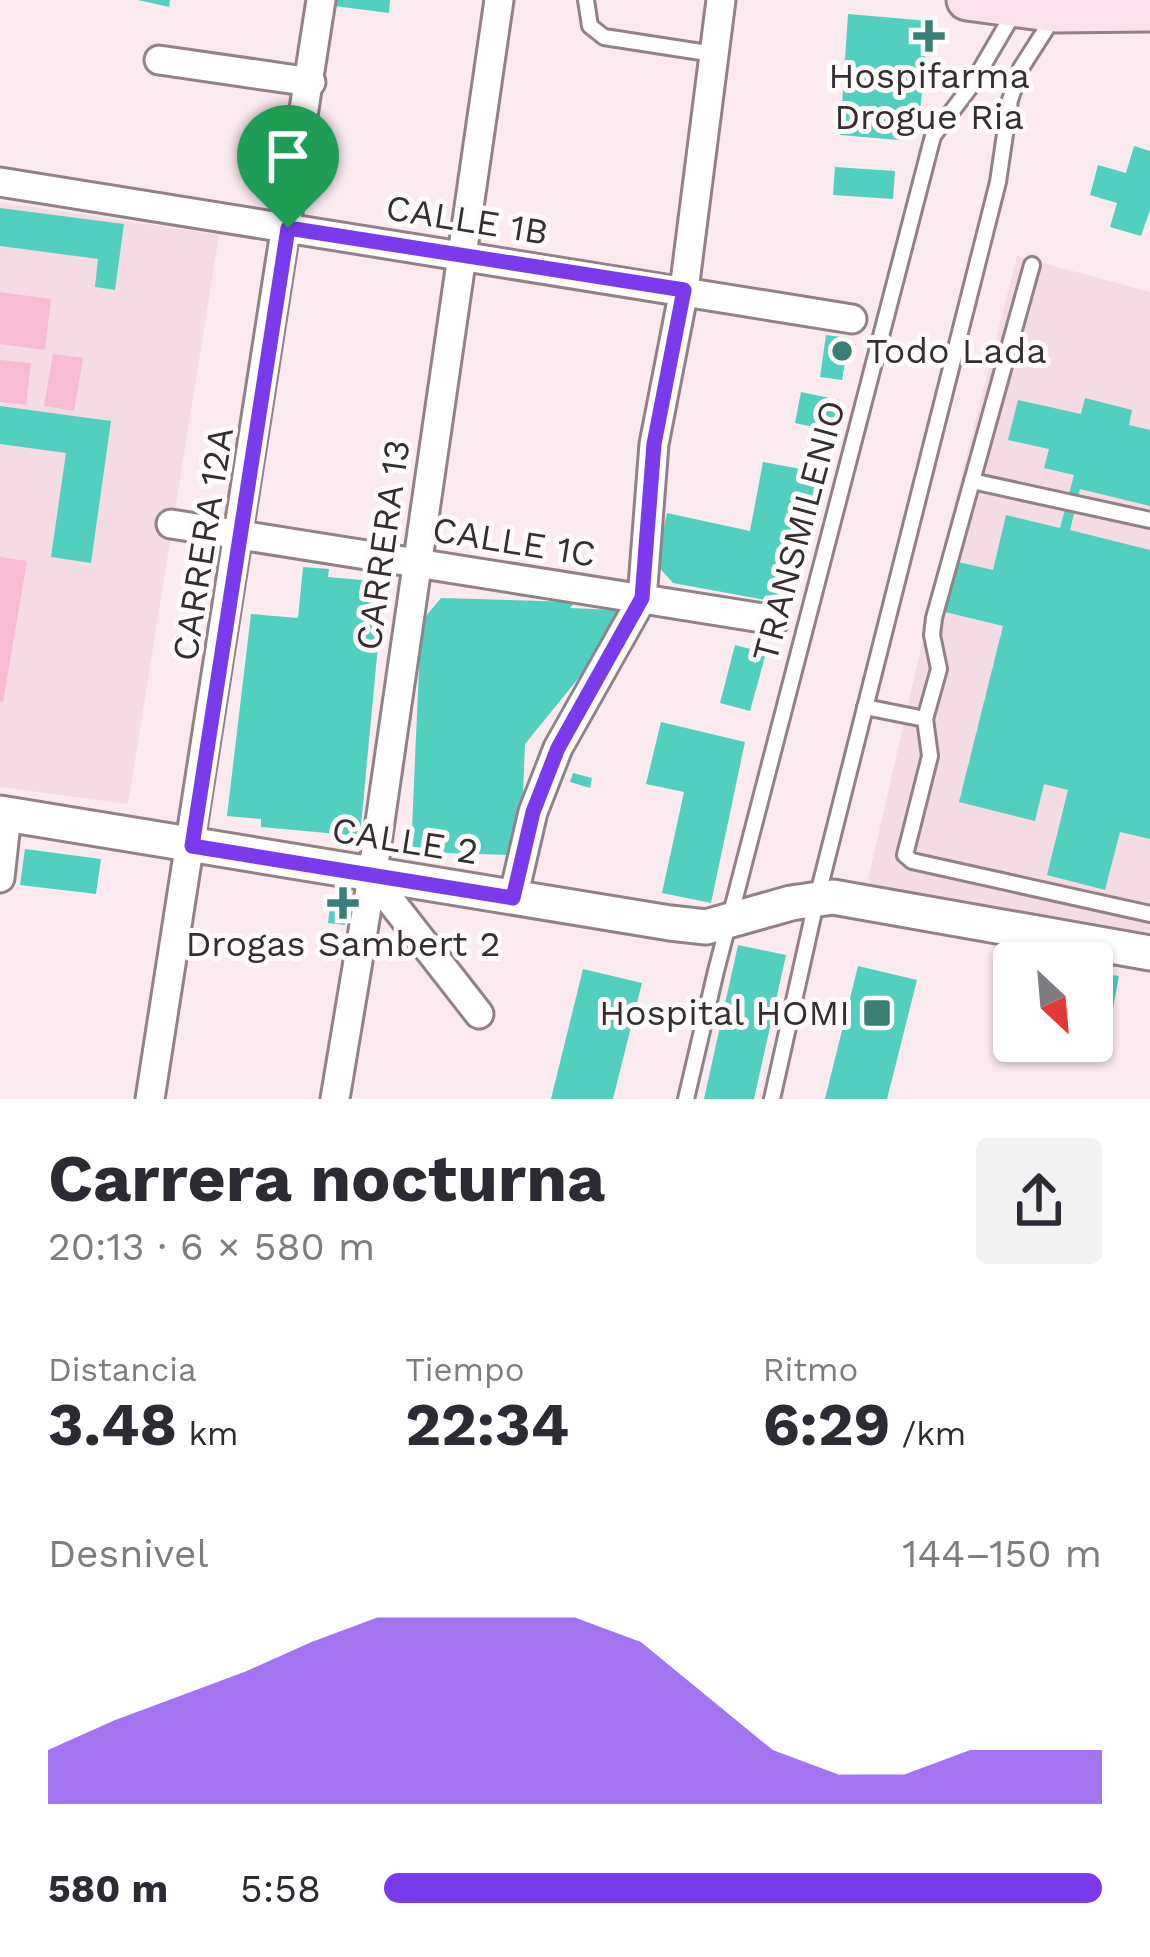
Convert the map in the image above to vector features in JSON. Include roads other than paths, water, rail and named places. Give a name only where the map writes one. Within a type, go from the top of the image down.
[{"type":"main road","points":[[967,0],[1150,11]]},
{"type":"street","name":"CARRERA 12A","points":[[150,1099],[321,0]]},
{"type":"street","name":"CARRERA 13","points":[[335,1099],[372,877],[499,0]]},
{"type":"street","points":[[513,898],[533,812],[558,748],[642,598],[654,444],[684,290],[721,0]]},
{"type":"street","points":[[159,60],[311,82]]},
{"type":"street","name":"CALLE 1B","points":[[0,182],[852,319]]},
{"type":"street","name":"CALLE 1C","points":[[171,524],[775,620]]},
{"type":"street","points":[[0,878],[3,814]]},
{"type":"street","name":"CALLE 2","points":[[3,814],[372,877],[706,927],[818,898],[845,898],[1045,942]]},
{"type":"street","points":[[372,877],[479,1014]]},
{"type":"street","name":"CALLE 2","points":[[1113,952],[1150,953]]},
{"type":"lane","points":[[586,0],[590,26],[604,37],[714,54]]},
{"type":"lane","points":[[772,1099],[998,182],[1010,100],[1041,4]]},
{"type":"lane","name":"TRANSMILENIO","points":[[686,1099],[933,136],[1041,4]]},
{"type":"lane","points":[[1032,266],[932,628],[939,669],[925,719],[930,756],[904,850],[908,859],[1150,914]]},
{"type":"lane","points":[[972,481],[1150,520]]},
{"type":"lane","points":[[936,539],[956,543]]},
{"type":"lane","points":[[865,707],[925,719]]},
{"type":"place","name":"Hospifarma Drogue Ria","points":[[929,36]]},
{"type":"place","name":"Todo Lada","points":[[842,351]]},
{"type":"place","name":"Drogas Sambert 2","points":[[343,903]]},
{"type":"place","name":"Hospital HOMI","points":[[877,1013]]}]
